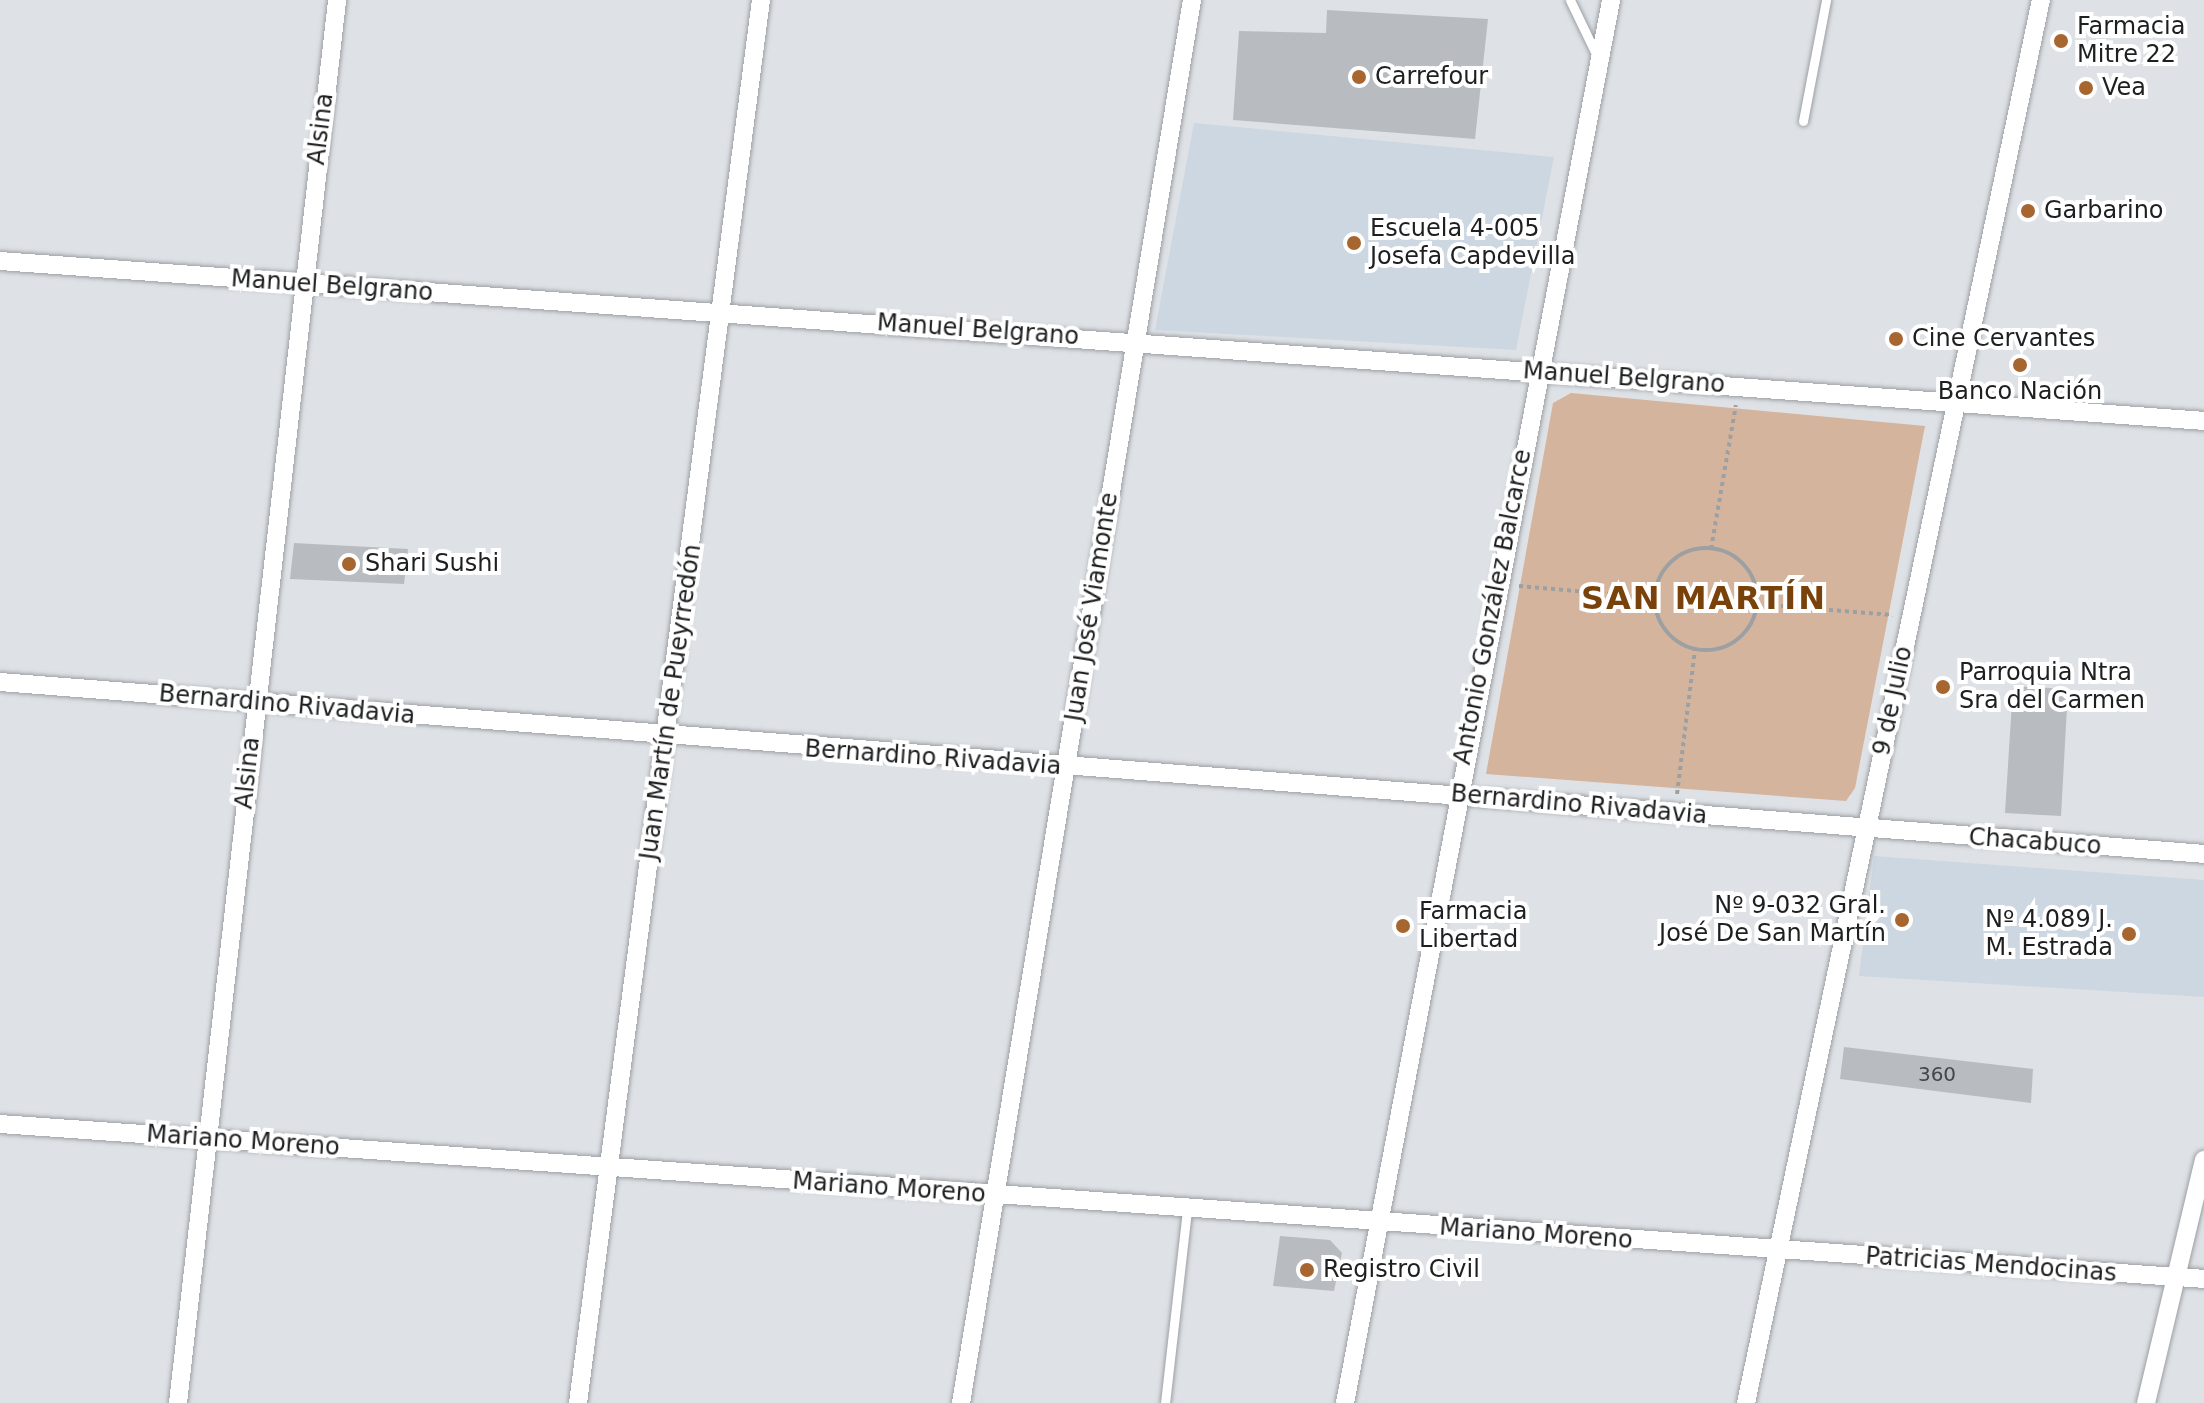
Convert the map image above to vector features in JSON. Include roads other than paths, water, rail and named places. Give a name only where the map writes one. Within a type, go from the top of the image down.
[{"type":"street","name":"Alsina","points":[[178,1403],[302,284],[337,0]]},
{"type":"street","name":"Juan Martín de Pueyrredón","points":[[578,1403],[666,737],[726,313],[761,0]]},
{"type":"street","name":"Juan José Viamonte","points":[[961,1403],[1192,0]]},
{"type":"street","name":"Antonio González Balcarce","points":[[1345,1403],[1497,584],[1611,0]]},
{"type":"street","name":"9 de Julio","points":[[1746,1403],[2041,0]]},
{"type":"street","name":"Manuel Belgrano","points":[[0,261],[1135,340],[2204,421]]},
{"type":"street","name":"Bernardino Rivadavia","points":[[0,682],[666,737],[1457,795],[1866,829]]},
{"type":"street","name":"Chacabuco","points":[[1866,829],[2204,854]]},
{"type":"street","name":"Mariano Moreno","points":[[0,1124],[1778,1251]]},
{"type":"street","points":[[2146,1403],[2204,1160]]},
{"type":"street","name":"Patricias Mendocinas","points":[[1778,1251],[2204,1279]]},
{"type":"lane","points":[[1570,0],[1598,59]]},
{"type":"lane","points":[[1803,121],[1826,0]]},
{"type":"lane","points":[[1165,1403],[1187,1209]]},
{"type":"place","name":"Farmacia Mitre 22","points":[[2061,41]]},
{"type":"place","name":"Carrefour","points":[[1359,77]]},
{"type":"place","name":"Vea","points":[[2086,88]]},
{"type":"place","name":"Garbarino","points":[[2028,211]]},
{"type":"place","name":"Escuela 4-005 Josefa Capdevilla","points":[[1354,243]]},
{"type":"place","name":"Cine Cervantes","points":[[1896,339]]},
{"type":"place","name":"Banco Nación","points":[[2020,365]]},
{"type":"place","name":"Shari Sushi","points":[[349,564]]},
{"type":"place","name":"Parroquia Ntra Sra del Carmen","points":[[1943,687]]},
{"type":"place","name":"Nº 9-032 Gral. José De San Martín","points":[[1902,920]]},
{"type":"place","name":"Farmacia Libertad","points":[[1403,926]]},
{"type":"place","name":"Nº 4.089 J. M. Estrada","points":[[2129,934]]},
{"type":"place","name":"Registro Civil","points":[[1307,1270]]},
{"type":"district","name":"SAN MARTÍN","points":[[1704,598]]}]
